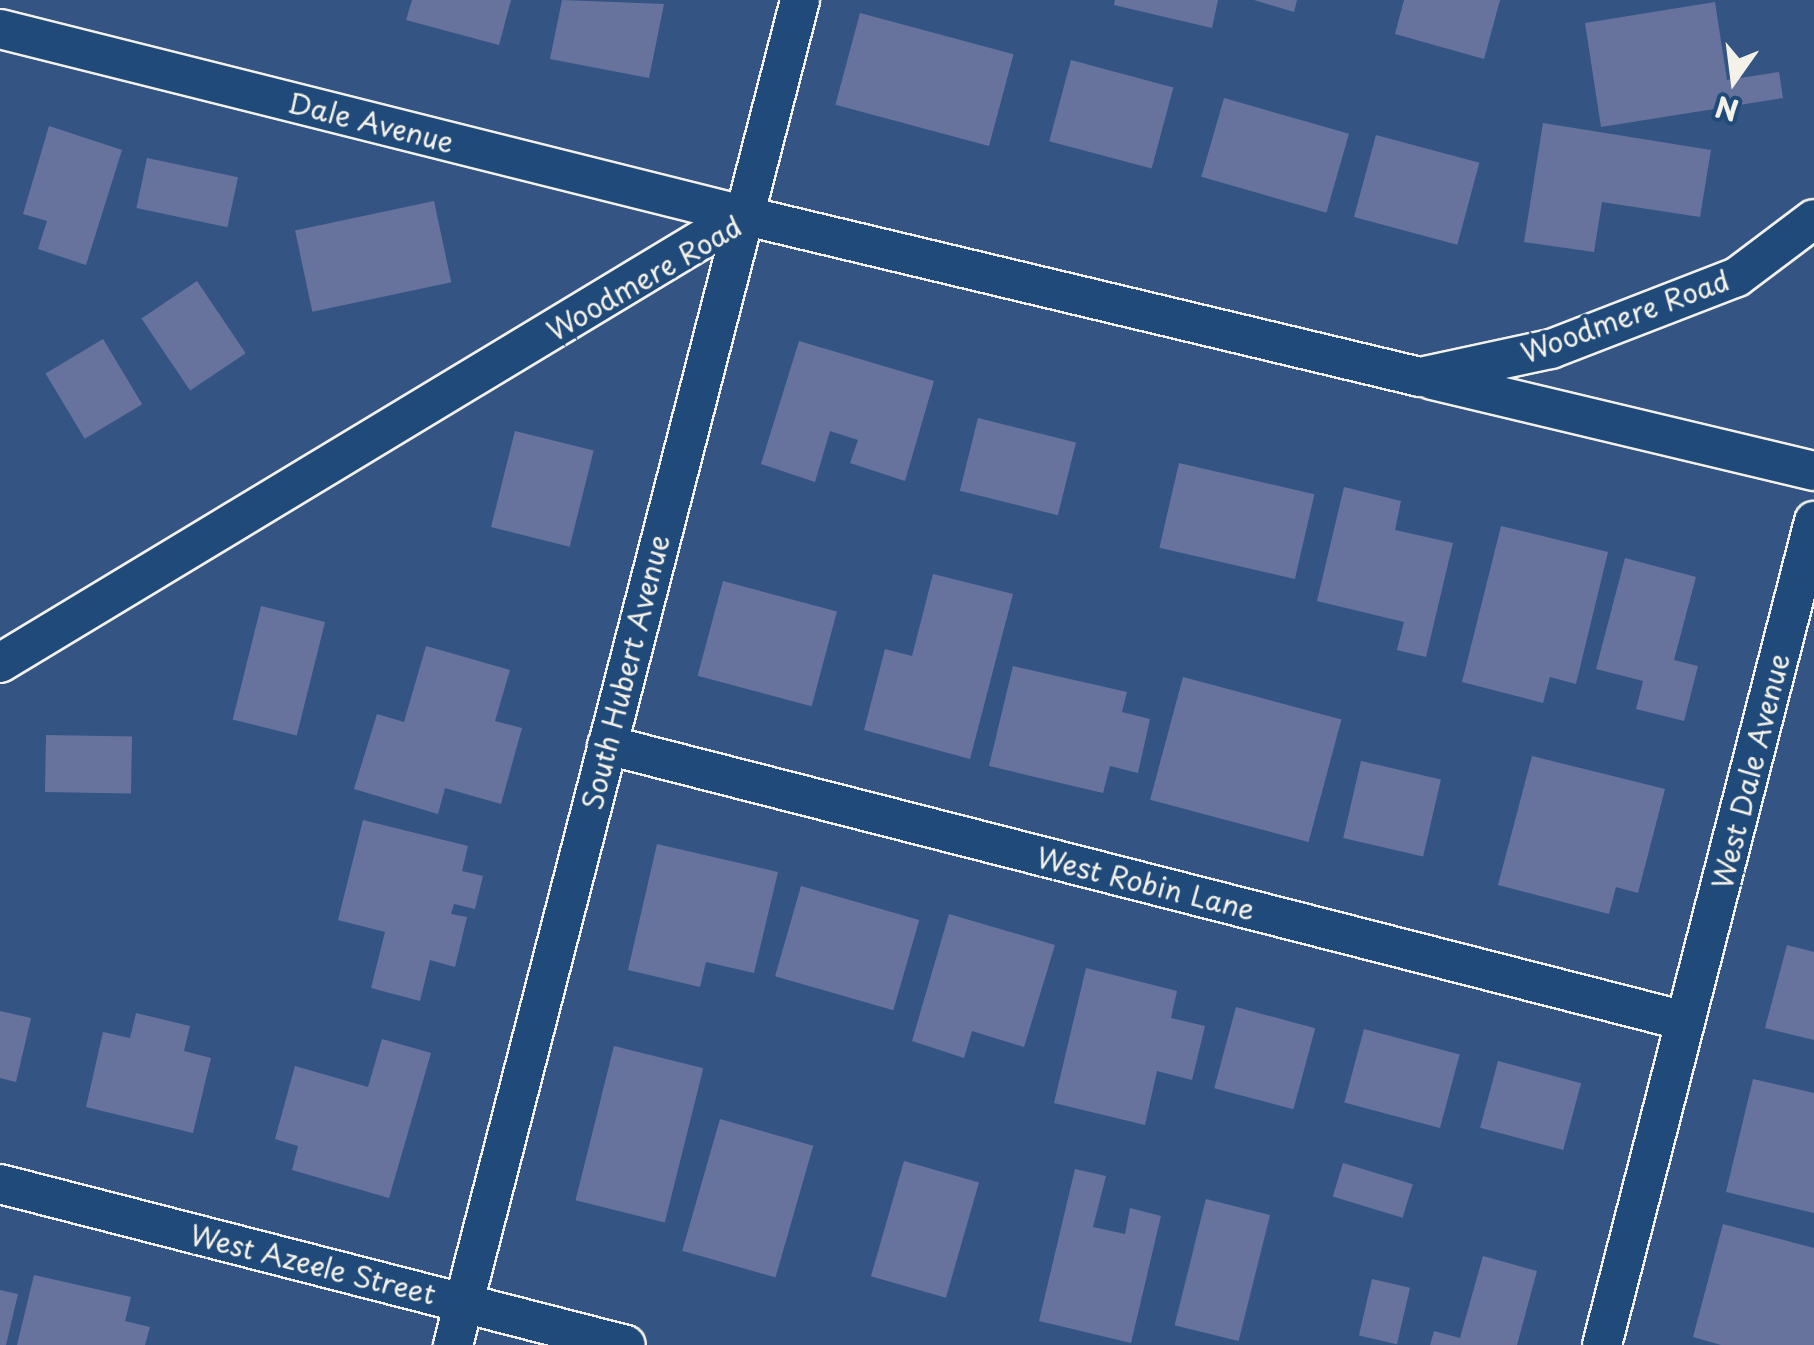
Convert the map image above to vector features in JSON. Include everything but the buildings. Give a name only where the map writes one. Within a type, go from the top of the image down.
[{"type":"street","name":"South Hubert Avenue","points":[[454,1345],[800,0]]},
{"type":"street","name":"Dale Avenue","points":[[0,29],[742,215]]},
{"type":"street","name":"Woodmere Road","points":[[0,663],[742,215],[1814,471]]},
{"type":"street","name":"Woodmere Road","points":[[1420,377],[1551,350],[1720,283],[1814,219]]},
{"type":"street","name":"West Dale Avenue","points":[[1602,1345],[1814,521]]},
{"type":"street","name":"West Robin Lane","points":[[607,745],[1685,1021]]},
{"type":"street","name":"West Azeele Street","points":[[0,1184],[626,1345]]}]
